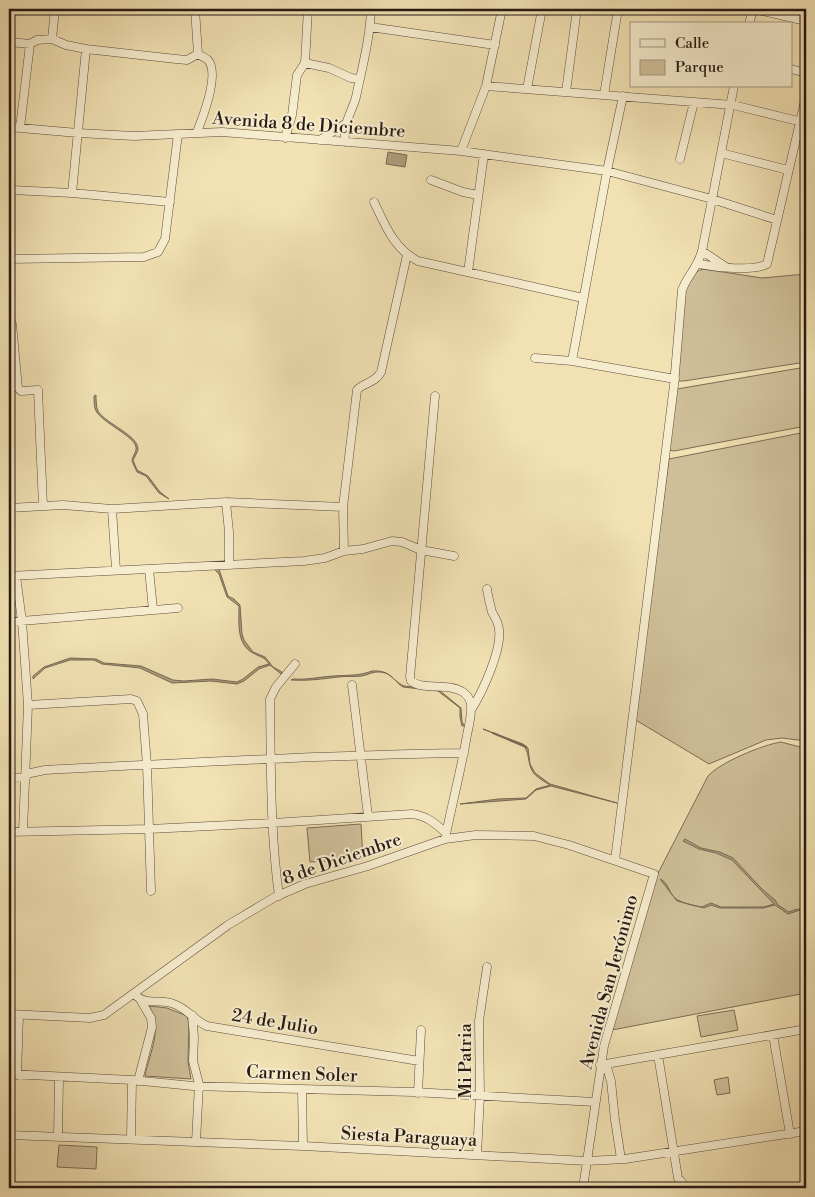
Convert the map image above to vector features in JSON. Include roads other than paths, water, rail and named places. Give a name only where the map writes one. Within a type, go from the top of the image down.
[{"type":"street","points":[[52,39],[55,9]]},
{"type":"street","points":[[195,9],[198,54]]},
{"type":"street","points":[[285,138],[292,115],[297,75],[305,63],[308,9]]},
{"type":"street","points":[[345,142],[345,124],[355,99],[370,27],[371,9]]},
{"type":"street","points":[[461,151],[486,86],[502,9]]},
{"type":"street","points":[[527,89],[542,9]]},
{"type":"street","points":[[566,92],[577,9]]},
{"type":"street","points":[[604,95],[618,9]]},
{"type":"street","points":[[750,22],[753,9],[806,21]]},
{"type":"street","points":[[370,27],[496,45]]},
{"type":"street","points":[[9,42],[30,44],[37,40],[52,39],[66,45],[86,49],[187,60],[198,54]]},
{"type":"street","points":[[20,128],[30,44]]},
{"type":"street","points":[[72,193],[86,49]]},
{"type":"street","points":[[197,132],[205,112],[213,71],[208,61],[198,54]]},
{"type":"street","points":[[305,63],[329,68],[351,78],[359,79]]},
{"type":"street","points":[[792,69],[806,73]]},
{"type":"street","points":[[486,86],[730,104],[803,122]]},
{"type":"street","points":[[614,860],[675,379],[682,290],[686,279],[699,264],[734,88]]},
{"type":"street","points":[[572,361],[607,171],[623,96]]},
{"type":"street","points":[[699,264],[712,267],[754,268],[767,264],[788,170],[803,122],[806,96]]},
{"type":"street","points":[[680,159],[694,102]]},
{"type":"street","points":[[320,140],[345,124]]},
{"type":"street","name":"Avenida 8 de Diciembre","points":[[9,127],[134,136],[222,132],[461,151],[607,171],[712,199],[777,220]]},
{"type":"street","points":[[9,259],[144,257],[158,252],[165,239],[178,134]]},
{"type":"street","points":[[721,153],[788,170]]},
{"type":"street","points":[[468,272],[484,154]]},
{"type":"street","points":[[431,180],[450,188],[478,195]]},
{"type":"street","points":[[12,190],[72,193],[170,202]]},
{"type":"street","points":[[374,202],[393,239],[407,256],[429,265],[583,298]]},
{"type":"street","points":[[702,251],[726,267]]},
{"type":"street","points":[[344,551],[344,507],[357,390],[361,386],[372,382],[381,372],[407,256]]},
{"type":"street","points":[[9,321],[12,324],[18,388],[21,391],[38,390],[43,506]]},
{"type":"street","points":[[535,358],[572,361],[675,379]]},
{"type":"street","points":[[435,396],[410,680],[418,684],[448,686],[463,692],[471,702],[464,753],[445,836]]},
{"type":"street","points":[[9,508],[63,505],[112,508],[226,502],[344,507]]},
{"type":"street","points":[[226,502],[229,532],[229,565]]},
{"type":"street","points":[[112,508],[116,570]]},
{"type":"street","points":[[24,831],[28,705],[22,621],[12,576],[325,558],[344,551],[364,549],[392,541],[402,542],[421,550],[454,556]]},
{"type":"street","points":[[149,569],[153,610]]},
{"type":"street","points":[[471,710],[479,698],[493,664],[499,634],[487,589]]},
{"type":"street","points":[[9,622],[178,608]]},
{"type":"street","points":[[279,896],[271,759],[270,699],[276,687],[295,664]]},
{"type":"street","points":[[352,685],[368,816]]},
{"type":"street","points":[[28,705],[137,700],[143,714],[147,765],[151,891]]},
{"type":"street","points":[[9,778],[44,770],[361,755],[464,753]]},
{"type":"street","points":[[9,832],[149,829],[412,814],[420,815],[435,822],[445,836]]},
{"type":"street","name":"8 de Diciembre","points":[[9,1014],[90,1018],[109,1012],[137,997],[228,925],[254,908],[306,884],[368,866],[445,836],[534,836],[654,874]]},
{"type":"street","name":"Avenida San Jerónimo","points":[[582,1188],[595,1102],[610,1025],[654,874]]},
{"type":"street","name":"Mi Patria","points":[[478,1155],[480,1096],[479,1021],[487,967]]},
{"type":"street","points":[[131,1139],[135,1080],[152,1026],[151,1018],[137,997]]},
{"type":"street","name":"24 de Julio","points":[[137,997],[145,1001],[170,1003],[187,1010],[207,1026],[419,1061]]},
{"type":"street","points":[[13,1074],[19,1015]]},
{"type":"street","points":[[192,1015],[194,1037],[193,1061],[198,1086],[196,1142]]},
{"type":"street","points":[[621,1159],[612,1081],[603,1064],[806,1029]]},
{"type":"street","points":[[418,1093],[421,1030]]},
{"type":"street","points":[[773,1035],[790,1134]]},
{"type":"street","points":[[658,1055],[678,1178],[687,1188]]},
{"type":"street","name":"Carmen Soler","points":[[13,1074],[135,1080],[198,1086],[418,1093],[595,1102]]},
{"type":"street","points":[[58,1136],[59,1077]]},
{"type":"street","points":[[302,1090],[303,1146]]},
{"type":"street","name":"Siesta Paraguaya","points":[[9,1135],[303,1146],[587,1162],[621,1159],[806,1131]]},
{"type":"waterway","points":[[493,733],[526,747]]}]
